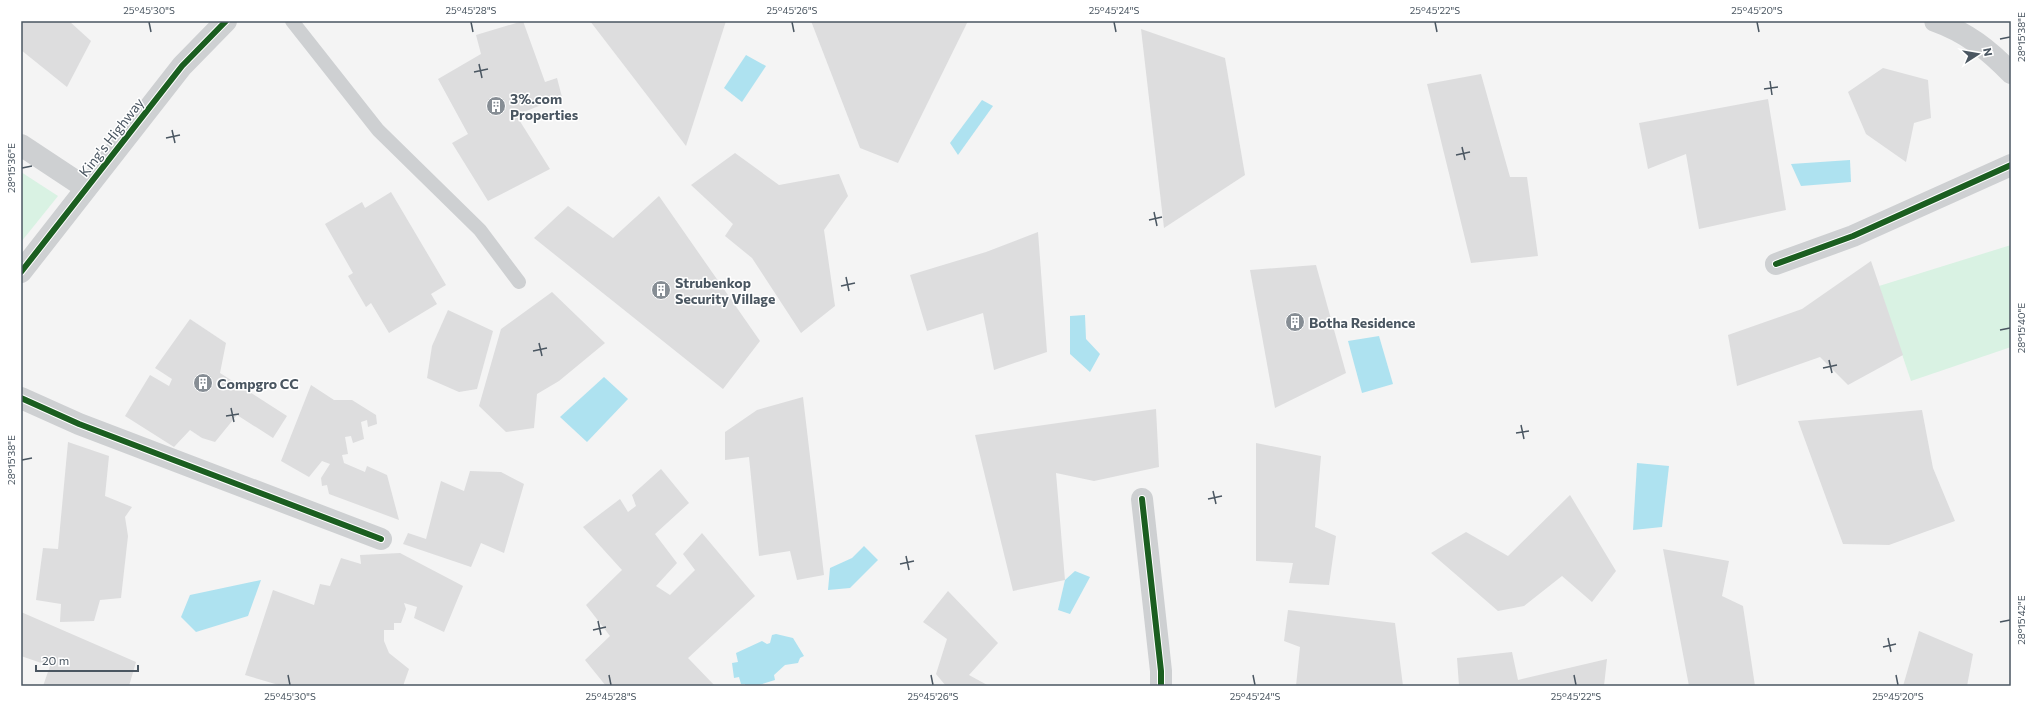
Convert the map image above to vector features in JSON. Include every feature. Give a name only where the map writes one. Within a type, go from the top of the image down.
[{"type":"street","name":"King's Highway","points":[[21,272],[182,66],[226,21]]},
{"type":"street","points":[[1935,21],[1965,34],[2008,65]]},
{"type":"street","points":[[21,145],[86,188]]},
{"type":"street","points":[[1776,264],[1853,236],[2011,165]]},
{"type":"street","points":[[21,398],[79,424],[381,539]]},
{"type":"street","points":[[1142,499],[1161,671],[1160,686]]},
{"type":"lane","points":[[292,21],[378,130],[480,230],[519,282]]},
{"type":"green space","points":[[21,172],[58,196],[21,242]]},
{"type":"green space","points":[[2011,245],[2011,347],[1911,381],[1879,286]]},
{"type":"water","points":[[746,55],[766,66],[742,102],[724,88]]},
{"type":"water","points":[[982,100],[993,106],[958,155],[950,143]]},
{"type":"water","points":[[1850,160],[1851,182],[1801,186],[1791,164]]},
{"type":"water","points":[[1085,315],[1086,339],[1100,354],[1090,372],[1070,354],[1070,316]]},
{"type":"water","points":[[1379,336],[1393,384],[1362,393],[1348,341]]},
{"type":"water","points":[[604,377],[628,399],[587,442],[560,417]]},
{"type":"water","points":[[1637,463],[1669,466],[1662,527],[1633,530]]},
{"type":"water","points":[[864,546],[878,560],[850,588],[828,590],[830,568],[852,558]]},
{"type":"water","points":[[1075,571],[1090,577],[1070,614],[1058,610],[1065,580]]},
{"type":"water","points":[[261,580],[248,616],[196,632],[181,617],[190,595]]},
{"type":"water","points":[[776,634],[793,638],[804,656],[800,658],[798,663],[785,665],[774,675],[775,680],[756,686],[745,686],[745,684],[741,684],[739,677],[734,678],[732,663],[738,662],[736,653],[762,641],[767,644],[770,643],[772,635]]},
{"type":"building","points":[[21,21],[69,21],[91,41],[67,87],[21,50]]},
{"type":"building","name":"3%.com Properties","points":[[523,21],[545,82],[557,78],[562,97],[516,115],[550,169],[488,201],[452,143],[468,134],[438,79],[481,54],[476,35]]},
{"type":"building","points":[[590,21],[726,21],[686,146]]},
{"type":"building","points":[[811,21],[968,21],[898,163],[860,148]]},
{"type":"building","points":[[1141,29],[1225,58],[1245,175],[1164,228]]},
{"type":"building","points":[[1883,68],[1928,80],[1931,118],[1914,123],[1906,162],[1866,134],[1848,92]]},
{"type":"building","points":[[1481,74],[1510,177],[1527,177],[1538,256],[1471,263],[1427,84]]},
{"type":"building","points":[[1768,99],[1786,210],[1699,229],[1686,154],[1648,169],[1639,123]]},
{"type":"building","points":[[735,153],[779,185],[839,174],[848,196],[824,230],[835,306],[801,333],[752,258],[725,236],[733,224],[691,185]]},
{"type":"building","points":[[391,192],[446,285],[431,294],[437,304],[389,333],[371,303],[366,307],[348,276],[353,273],[325,224],[362,202],[365,208]]},
{"type":"building","name":"Strubenkop Security Village","points":[[659,196],[760,341],[723,389],[534,238],[568,206],[613,238]]},
{"type":"building","points":[[1038,232],[1047,352],[994,370],[983,313],[927,331],[910,275],[986,252]]},
{"type":"building","points":[[1871,261],[1903,355],[1848,385],[1820,357],[1737,386],[1728,335],[1802,309]]},
{"type":"building","name":"Botha Residence","points":[[1316,265],[1346,373],[1275,408],[1250,270]]},
{"type":"building","points":[[552,292],[605,343],[559,381],[537,394],[534,428],[506,432],[479,406],[501,329]]},
{"type":"building","points":[[448,310],[493,331],[477,389],[459,392],[427,378],[432,346]]},
{"type":"building","name":"Compgro CC","points":[[190,319],[226,343],[220,373],[287,416],[273,438],[237,415],[215,442],[202,438],[190,430],[174,447],[125,416],[150,375],[169,386],[172,379],[155,368]]},
{"type":"building","points":[[311,385],[334,400],[352,400],[376,415],[377,424],[368,427],[367,420],[361,422],[364,439],[353,443],[351,436],[345,437],[348,454],[342,455],[344,463],[365,472],[367,466],[387,475],[399,520],[329,494],[327,485],[322,486],[321,478],[330,464],[322,461],[309,477],[281,461]]},
{"type":"building","points":[[803,397],[824,575],[797,580],[790,551],[759,556],[749,457],[725,460],[725,432],[757,410]]},
{"type":"building","points":[[1156,409],[1159,467],[1094,481],[1056,473],[1065,580],[1013,591],[975,435]]},
{"type":"building","points":[[1922,410],[1933,468],[1955,521],[1889,545],[1843,544],[1798,421]]},
{"type":"building","points":[[68,442],[109,456],[105,496],[132,507],[125,517],[128,536],[121,598],[100,600],[94,621],[60,622],[61,604],[36,600],[43,548],[58,549]]},
{"type":"building","points":[[1256,443],[1321,456],[1315,527],[1336,536],[1329,585],[1289,583],[1293,563],[1256,561]]},
{"type":"building","points":[[661,469],[689,503],[655,534],[677,563],[656,586],[670,595],[695,570],[683,554],[702,533],[755,596],[688,658],[715,686],[606,686],[585,660],[610,636],[586,605],[622,570],[583,527],[620,499],[628,512],[636,506],[632,495]]},
{"type":"building","points":[[470,471],[501,472],[524,484],[504,553],[481,543],[471,567],[403,544],[408,533],[426,539],[441,481],[464,491]]},
{"type":"building","points":[[1570,495],[1616,571],[1592,602],[1562,576],[1524,606],[1498,611],[1431,553],[1466,532],[1508,556]]},
{"type":"building","points":[[1663,549],[1729,561],[1722,596],[1743,606],[1755,686],[1689,686]]},
{"type":"building","points":[[400,553],[463,586],[444,632],[414,618],[417,607],[404,603],[406,609],[401,623],[394,623],[394,630],[384,630],[384,641],[389,653],[409,669],[403,686],[282,686],[245,675],[273,590],[314,605],[320,584],[330,586],[341,558],[361,564],[360,555]]},
{"type":"building","points":[[948,591],[998,643],[969,675],[989,686],[946,686],[936,674],[947,639],[923,622]]},
{"type":"building","points":[[1288,610],[1395,623],[1403,686],[1296,686],[1300,647],[1284,641]]},
{"type":"building","points":[[21,612],[136,662],[129,686],[43,686],[50,666],[21,656]]},
{"type":"building","points":[[1919,631],[1973,654],[1967,686],[1903,686]]},
{"type":"building","points":[[1512,652],[1518,680],[1607,659],[1604,686],[1459,686],[1457,658]]},
{"type":"cycle path","points":[[21,272],[182,66],[226,21]]},
{"type":"cycle path","points":[[1776,264],[1853,236],[2011,165]]},
{"type":"cycle path","points":[[21,398],[79,424],[381,539]]},
{"type":"cycle path","points":[[1142,499],[1161,671],[1161,686]]},
{"type":"place","name":"3%.com Properties","points":[[496,106]]},
{"type":"place","name":"Strubenkop Security Village","points":[[661,290]]},
{"type":"place","name":"Botha Residence","points":[[1295,322]]},
{"type":"place","name":"Compgro CC","points":[[203,383]]}]
